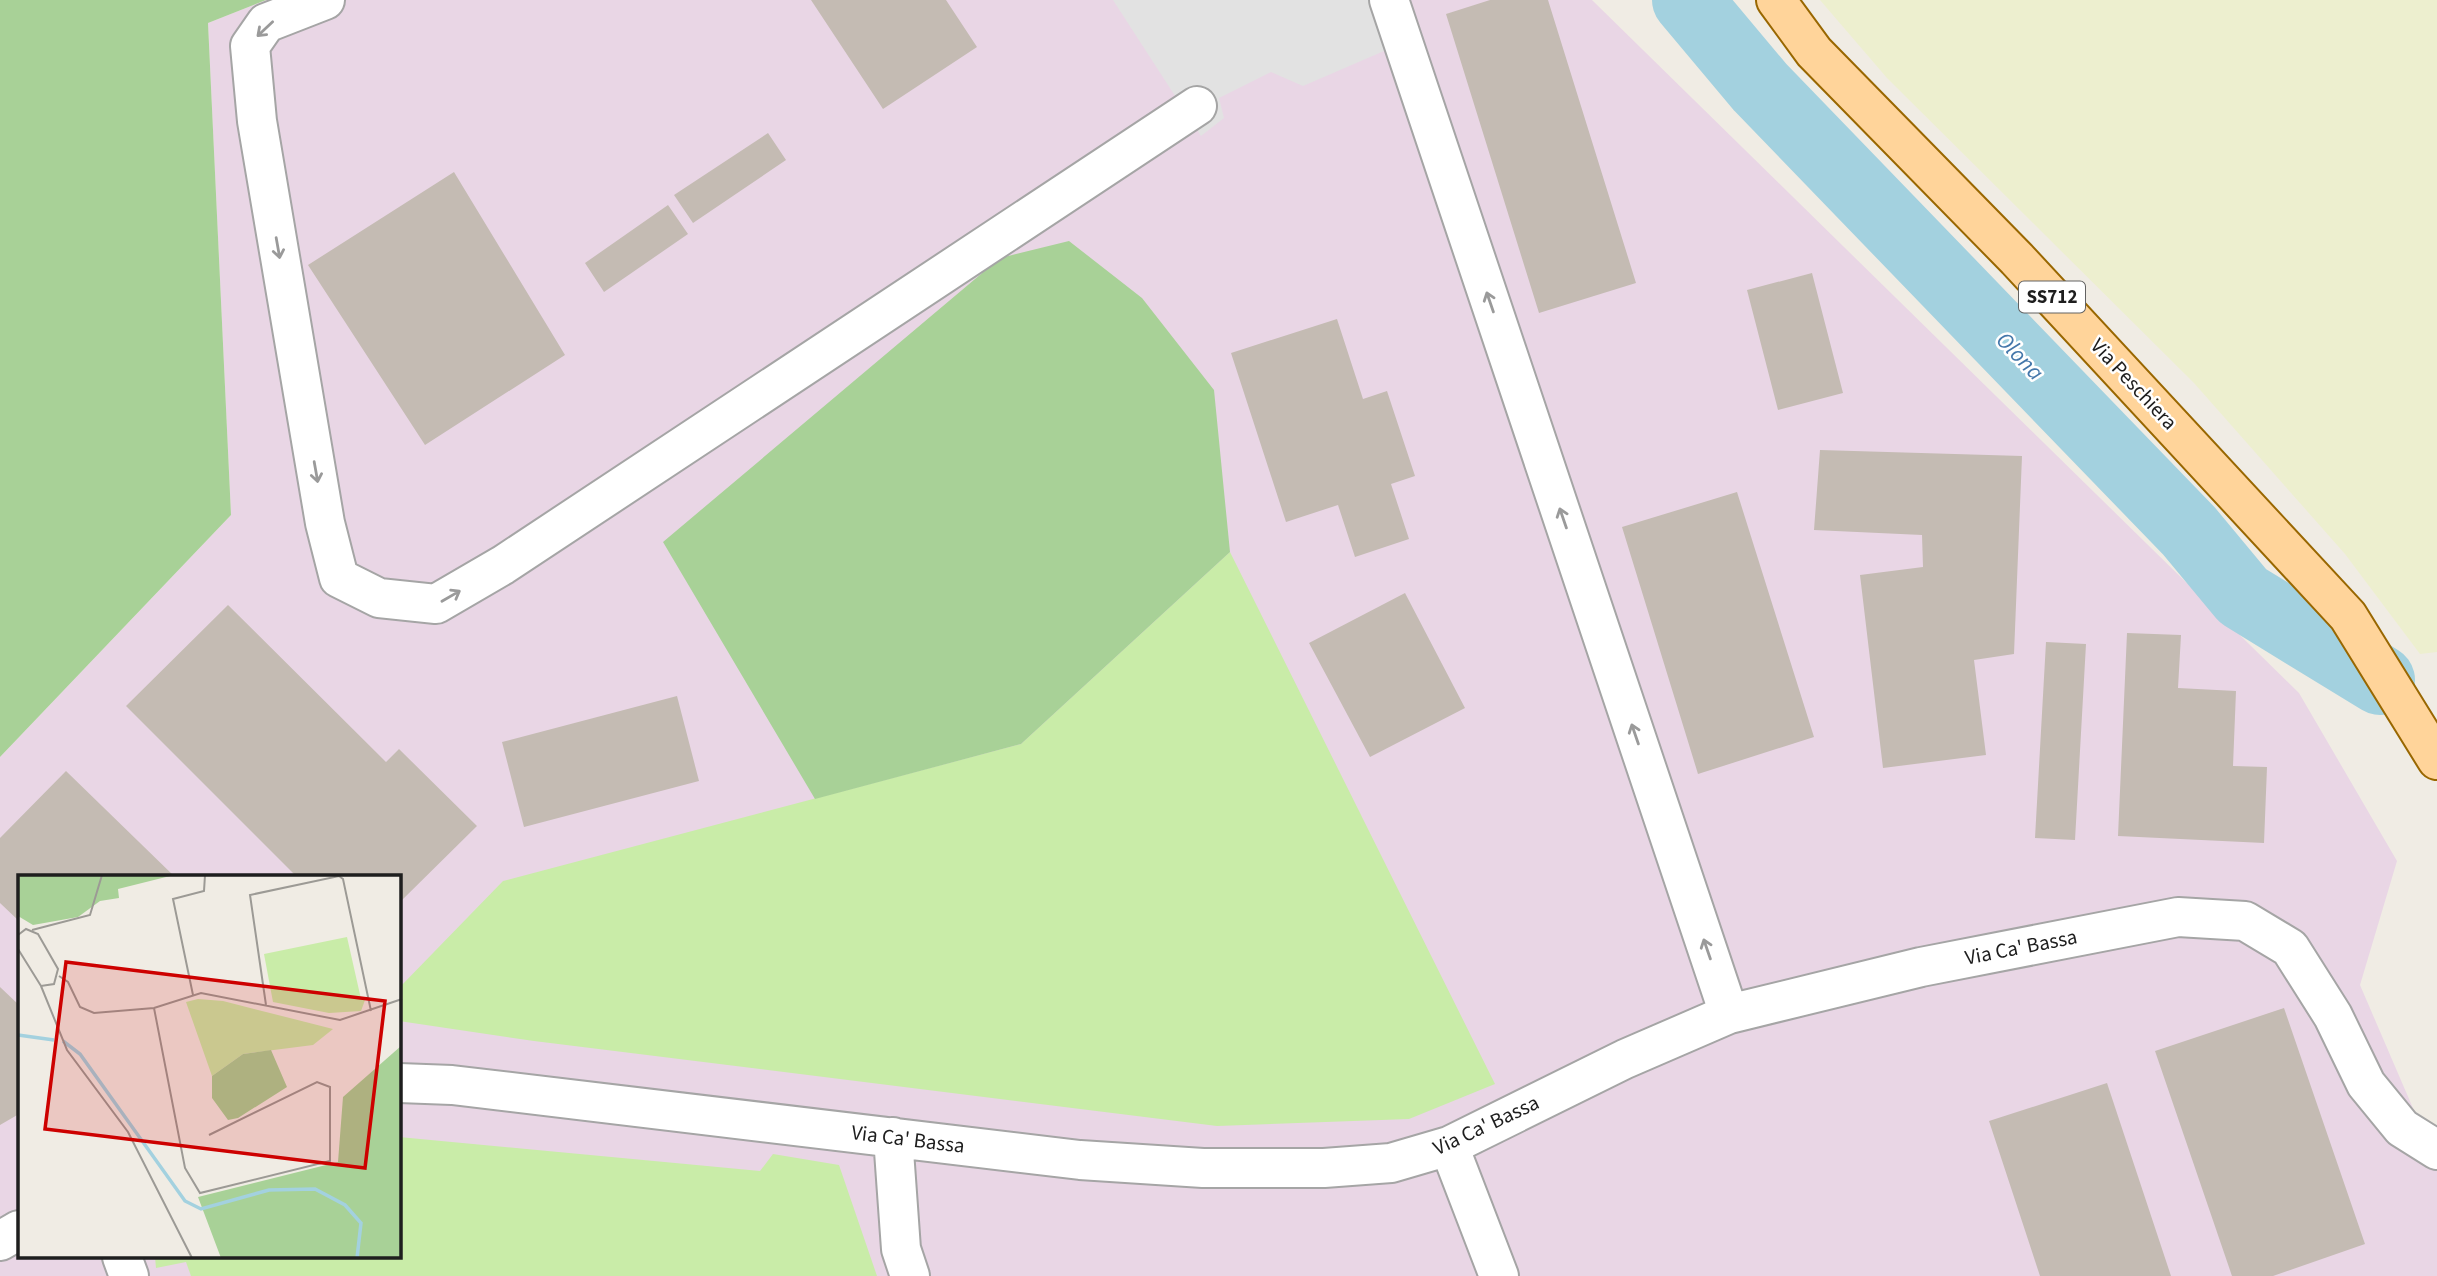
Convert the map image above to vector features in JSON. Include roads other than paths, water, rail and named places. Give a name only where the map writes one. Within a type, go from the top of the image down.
[{"type":"main road","name":"Via Peschiera","points":[[1776,0],[1814,52],[2017,259],[2348,616],[2437,760]]},
{"type":"street","points":[[326,0],[266,23],[250,46],[257,121],[324,523],[338,578],[379,598],[436,604],[503,565],[1197,106]]},
{"type":"street","points":[[1389,0],[1729,1014]]},
{"type":"street","name":"Via Ca' Bassa","points":[[401,1083],[452,1085],[1080,1160],[1203,1168],[1324,1168],[1391,1163],[1449,1146],[1625,1059],[1729,1014],[1921,967],[2178,917],[2245,921],[2290,948],[2333,1016],[2366,1084],[2402,1128],[2437,1150]]},
{"type":"street","points":[[893,1138],[901,1249],[910,1276]]},
{"type":"street","points":[[1449,1146],[1499,1276]]},
{"type":"street","points":[[0,1241],[18,1231]]},
{"type":"street","points":[[122,1258],[129,1276]]},
{"type":"waterway","name":"Olona","points":[[1687,0],[1760,87],[2189,531],[2243,596],[2380,680]]}]
